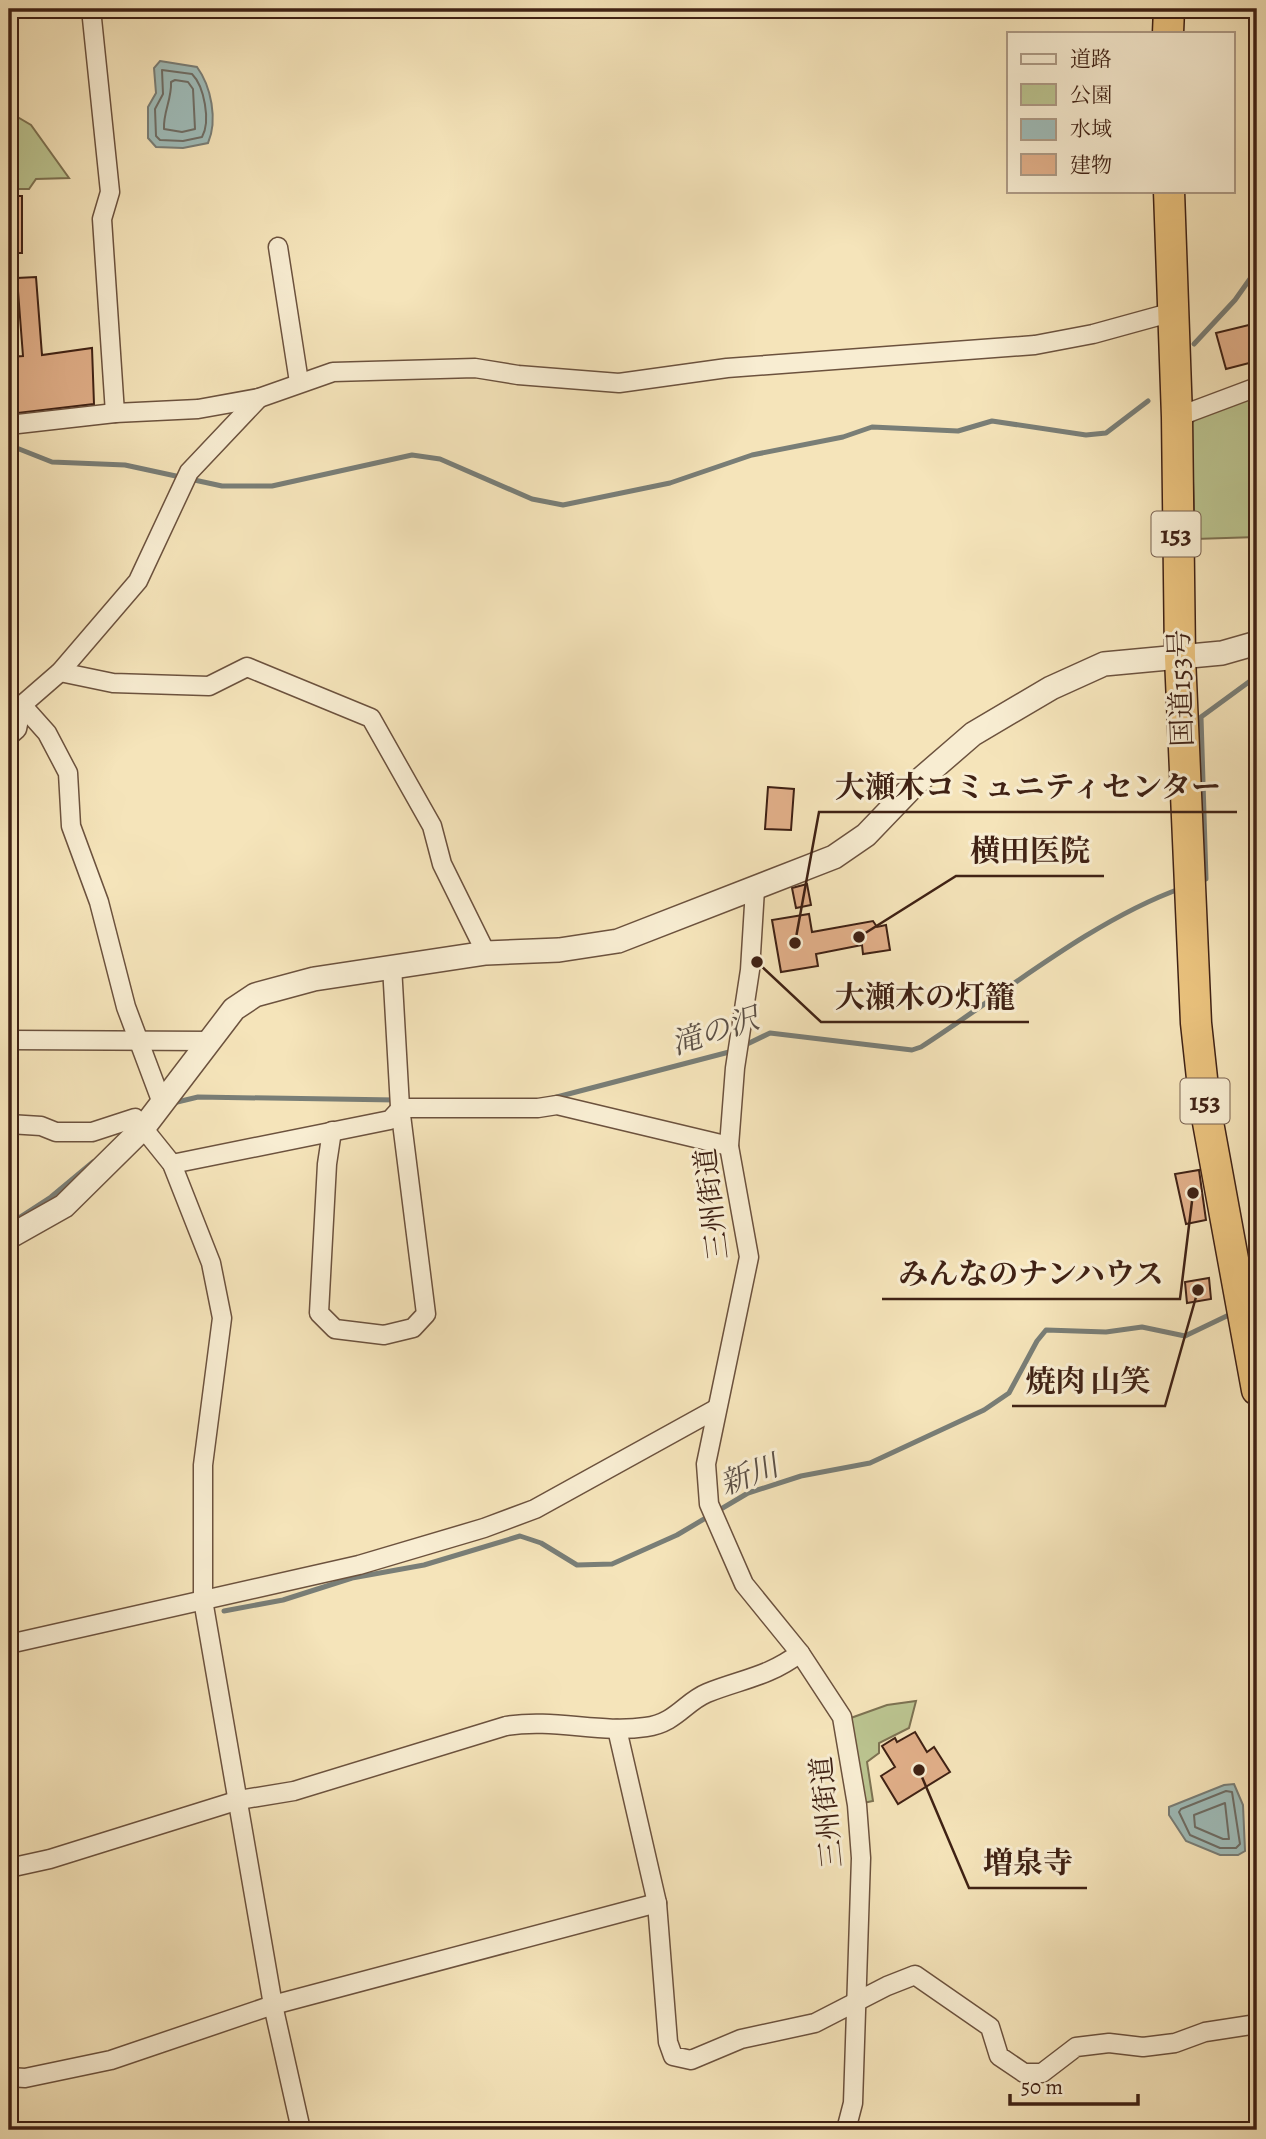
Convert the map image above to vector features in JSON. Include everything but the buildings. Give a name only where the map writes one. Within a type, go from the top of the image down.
[{"type":"highway","points":[[1168,32],[1169,9]]},
{"type":"highway","name":"国道153号","points":[[1169,192],[1177,417],[1176,523],[1180,657],[1196,1023],[1205,1106],[1247,1320],[1257,1390]]},
{"type":"street","points":[[91,9],[110,192],[102,219],[115,413]]},
{"type":"street","points":[[278,247],[299,382]]},
{"type":"street","points":[[9,425],[115,413],[198,410],[258,398],[333,372],[475,368],[518,375],[619,383],[741,367],[1035,345],[1093,334],[1173,312]]},
{"type":"street","points":[[1177,417],[1257,387]]},
{"type":"street","points":[[9,736],[17,729],[22,705],[61,672],[138,580],[173,513],[186,479],[258,398]]},
{"type":"street","points":[[9,1237],[64,1206],[144,1127],[234,1009],[255,995],[302,982],[392,966],[486,953],[559,950],[618,941],[834,857],[853,845],[973,734],[1051,688],[1104,664],[1222,653],[1257,643]]},
{"type":"street","points":[[61,672],[113,683],[209,686],[247,667],[371,718],[432,826],[442,864],[486,953]]},
{"type":"street","points":[[22,705],[47,733],[68,773],[71,826],[99,902],[125,1007],[162,1103]]},
{"type":"street","name":"三州街道","points":[[755,889],[751,970],[736,1061],[729,1146],[749,1257],[706,1464],[709,1504],[744,1584],[800,1653],[842,1717],[857,1805],[861,1858],[853,2103],[846,2130]]},
{"type":"street","points":[[332,1131],[327,1164],[319,1313],[335,1329],[384,1335],[413,1328],[426,1314],[400,1108],[392,966]]},
{"type":"street","points":[[9,1040],[211,1041]]},
{"type":"street","points":[[400,1108],[538,1108],[557,1105],[729,1146]]},
{"type":"street","points":[[172,1164],[390,1120],[400,1108]]},
{"type":"street","points":[[9,1124],[41,1126],[56,1132],[92,1132],[135,1118],[172,1164],[211,1263],[222,1318],[203,1465],[203,1600],[273,2005],[301,2130]]},
{"type":"street","points":[[9,1644],[359,1565],[484,1528],[535,1508],[716,1409]]},
{"type":"street","points":[[9,1868],[50,1859],[239,1800],[294,1791],[506,1726],[535,1721],[617,1729],[649,1727],[679,1716],[704,1694],[777,1670],[800,1653]]},
{"type":"street","points":[[617,1729],[657,1903],[668,2042],[673,2056],[691,2060],[741,2039],[815,2023],[915,1975],[990,2027],[999,2056],[1024,2073],[1042,2073],[1076,2047],[1109,2043],[1143,2047],[1175,2043],[1205,2032],[1257,2024]]},
{"type":"street","points":[[9,2077],[25,2078],[111,2060],[273,2005],[657,1903]]},
{"type":"green space","points":[[9,112],[31,125],[69,178],[36,179],[29,189],[9,189]]},
{"type":"green space","points":[[1257,394],[1257,537],[1195,539],[1191,423],[1210,410]]},
{"type":"green space","points":[[916,1701],[909,1728],[879,1743],[879,1753],[867,1762],[873,1801],[863,1803],[848,1719],[887,1705]]},
{"type":"water","points":[[160,61],[197,67],[202,75],[213,114],[208,143],[183,148],[156,147],[148,138],[148,107],[156,93],[154,68]]},
{"type":"water","points":[[1234,1784],[1243,1805],[1245,1851],[1238,1855],[1220,1855],[1186,1841],[1169,1815],[1169,1807],[1224,1785]]},
{"type":"waterway","points":[[1194,344],[1235,300],[1257,269]]},
{"type":"waterway","points":[[9,445],[52,462],[125,465],[222,486],[272,486],[412,455],[440,459],[532,499],[563,505],[670,483],[752,455],[843,437],[872,427],[958,431],[992,421],[1086,435],[1106,433],[1148,401]]},
{"type":"waterway","name":"滝の沢","points":[[1201,881],[1206,879],[1201,717],[1257,676]]},
{"type":"waterway","name":"滝の沢","points":[[741,1047],[770,1033],[912,1050],[921,1047],[1081,939],[1148,902],[1182,888]]},
{"type":"waterway","name":"滝の沢","points":[[553,1098],[733,1051]]},
{"type":"waterway","name":"滝の沢","points":[[173,1103],[198,1097],[396,1100]]},
{"type":"waterway","name":"滝の沢","points":[[11,1223],[51,1197],[93,1162]]},
{"type":"waterway","name":"新川","points":[[224,1611],[283,1600],[352,1578],[424,1565],[520,1536],[541,1543],[577,1565],[612,1564],[677,1535],[748,1493],[801,1476],[870,1463],[984,1410],[1009,1393],[1037,1341],[1046,1330],[1106,1332],[1142,1327],[1185,1336],[1233,1313]]},
{"type":"place","name":"横田医院","points":[[859,937]]},
{"type":"place","name":"大瀬木コミュニティセンター","points":[[795,943]]},
{"type":"place","name":"大瀬木の灯籠","points":[[757,962]]},
{"type":"place","name":"みんなのナンハウス","points":[[1193,1193]]},
{"type":"place","name":"焼肉 山笑","points":[[1198,1290]]},
{"type":"place","name":"増泉寺","points":[[919,1770]]}]
